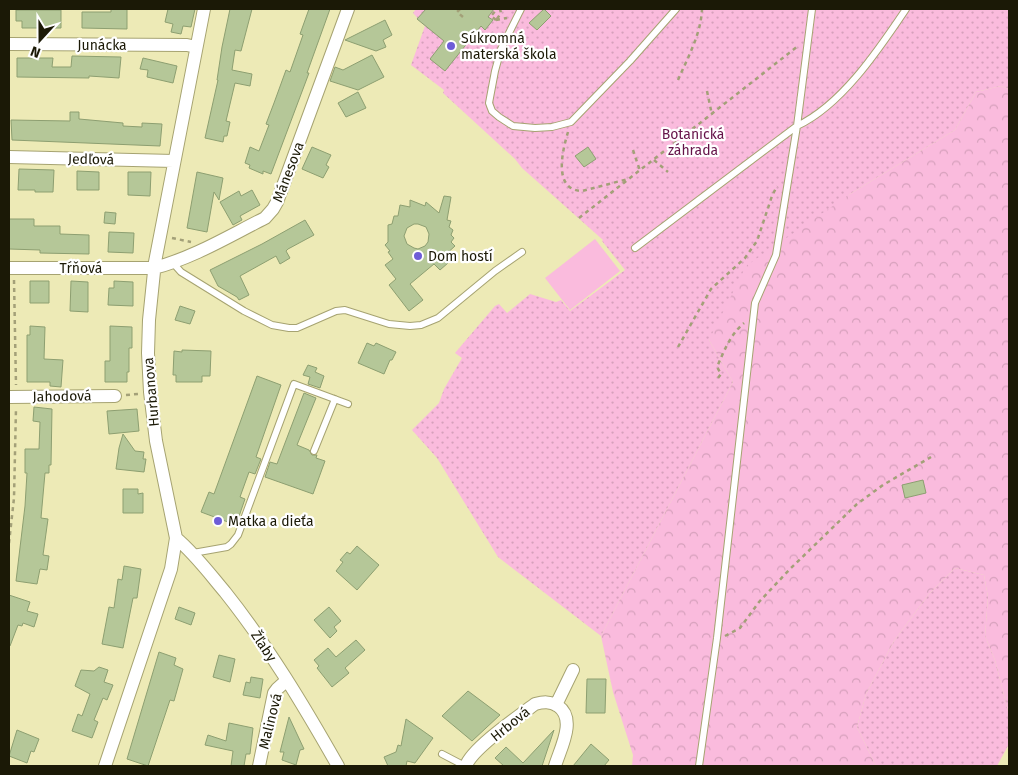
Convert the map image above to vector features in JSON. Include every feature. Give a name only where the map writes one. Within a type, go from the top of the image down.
[{"type":"street","name":"Hurbanova","points":[[105,766],[171,570],[176,538],[156,440],[149,384],[148,353],[154,268],[204,9]]},
{"type":"street","name":"Mánesova","points":[[154,268],[173,263],[265,218],[273,209],[348,9]]},
{"type":"street","name":"Junácka","points":[[9,44],[196,46]]},
{"type":"street","name":"Jedľová","points":[[9,157],[174,161]]},
{"type":"street","name":"Tŕňová","points":[[9,268],[154,268]]},
{"type":"street","name":"Jahodová","points":[[9,397],[115,396]]},
{"type":"street","name":"Žľaby","points":[[176,538],[193,553],[240,612],[287,680],[338,766]]},
{"type":"street","points":[[555,766],[567,727],[566,715],[556,705],[574,670]]},
{"type":"street","name":"Malinová","points":[[259,766],[274,693],[287,680]]},
{"type":"street","name":"Hrbová","points":[[466,766],[474,753],[535,704],[543,702],[556,705]]},
{"type":"lane","points":[[522,9],[501,49],[489,103],[499,118],[512,126],[552,127],[571,122],[630,61],[676,9]]},
{"type":"lane","points":[[699,766],[717,638],[755,303],[776,255],[797,129],[812,9]]},
{"type":"lane","points":[[635,248],[824,109],[853,81],[886,39],[906,9]]},
{"type":"lane","points":[[173,263],[182,272],[244,311],[272,325],[297,328],[336,311],[345,310],[389,324],[410,326],[422,325],[438,318],[495,271],[522,252]]},
{"type":"lane","points":[[193,553],[227,547],[238,535],[294,384],[348,404]]},
{"type":"lane","points":[[314,451],[335,399]]},
{"type":"lane","points":[[442,754],[466,766]]},
{"type":"path","points":[[460,9],[457,12],[463,17]]},
{"type":"path","points":[[678,80],[694,44],[702,9]]},
{"type":"path","points":[[579,218],[807,39]]},
{"type":"path","points":[[707,91],[712,115]]},
{"type":"path","points":[[571,122],[563,149],[563,178],[568,187],[582,191],[630,179]]},
{"type":"path","points":[[633,150],[640,171]]},
{"type":"path","points":[[654,160],[668,172]]},
{"type":"path","points":[[678,346],[711,290],[745,258],[756,242],[772,196],[780,180]]},
{"type":"path","points":[[170,238],[196,242]]},
{"type":"path","points":[[718,378],[720,374],[717,368],[725,347],[736,329],[754,313]]},
{"type":"path","points":[[717,638],[728,635],[740,628],[759,602],[790,569],[857,504],[882,485],[931,457]]},
{"type":"green space","name":"Botanická záhrada","points":[[416,9],[1009,9],[1009,89],[1001,86],[976,92],[955,130],[850,194],[709,340],[733,382],[601,636],[498,557],[437,458],[412,430],[439,403],[444,389],[462,358],[455,353],[495,306],[499,304],[507,313],[530,294],[556,302],[561,300],[570,311],[625,270],[603,240],[522,168],[515,159],[443,93],[444,90],[411,65],[425,26],[413,13]]},
{"type":"green space","points":[[1001,86],[1009,89],[1009,715],[995,660],[985,636],[988,597],[984,575],[955,568],[929,594],[894,641],[866,694],[857,727],[876,766],[632,766],[633,755],[613,692],[601,636],[733,382],[709,340],[746,266],[850,194],[955,130],[976,92]]},
{"type":"green space","points":[[595,239],[620,271],[570,310],[545,278]]},
{"type":"green space","points":[[955,568],[984,575],[988,597],[985,636],[995,660],[1009,715],[1009,744],[997,766],[876,766],[857,727],[866,694],[894,641],[929,594]]},
{"type":"building","points":[[111,9],[127,9],[127,29],[82,28],[82,12],[111,12]]},
{"type":"building","points":[[168,9],[195,9],[191,27],[183,26],[181,34],[171,32],[173,24],[165,22]]},
{"type":"building","points":[[230,9],[252,9],[241,51],[235,50],[232,70],[252,74],[250,86],[235,83],[226,121],[230,122],[227,136],[224,136],[223,142],[205,138],[218,80],[222,47]]},
{"type":"building","points":[[309,9],[330,9],[307,73],[309,73],[271,174],[263,171],[263,174],[249,168],[250,165],[245,163],[250,147],[259,151],[269,125],[266,124],[286,70],[290,72],[303,35],[300,34]]},
{"type":"building","points":[[426,9],[494,9],[488,17],[493,20],[485,30],[481,26],[445,71],[430,59],[444,41],[417,19]]},
{"type":"building","points":[[544,9],[551,16],[537,30],[529,23]]},
{"type":"building","points":[[16,10],[61,10],[61,28],[22,28],[22,21],[16,21]]},
{"type":"building","points":[[385,20],[392,35],[383,40],[386,47],[376,51],[345,40]]},
{"type":"building","points":[[372,55],[384,77],[358,90],[330,81],[335,67],[343,70]]},
{"type":"building","points":[[72,56],[121,57],[119,78],[89,76],[89,78],[17,77],[17,58],[53,58],[52,67],[71,67]]},
{"type":"building","points":[[143,58],[177,66],[173,83],[147,77],[148,70],[140,69]]},
{"type":"building","points":[[358,92],[366,108],[346,117],[338,103]]},
{"type":"building","points":[[70,112],[79,112],[79,119],[123,123],[123,126],[142,127],[142,123],[162,124],[160,146],[12,140],[11,120],[70,121]]},
{"type":"building","points":[[312,147],[331,155],[326,165],[329,167],[323,178],[302,169]]},
{"type":"building","points":[[588,147],[596,159],[584,167],[575,156]]},
{"type":"building","points":[[19,169],[54,170],[53,192],[18,190]]},
{"type":"building","points":[[77,171],[99,172],[99,190],[77,190]]},
{"type":"building","points":[[128,172],[151,172],[150,196],[128,195]]},
{"type":"building","points":[[197,172],[223,178],[219,200],[214,192],[207,232],[187,228]]},
{"type":"building","points":[[252,190],[260,205],[240,216],[242,220],[233,225],[220,202],[239,191],[241,196]]},
{"type":"building","name":"Dom hostí","points":[[444,196],[451,197],[447,220],[451,221],[449,227],[453,230],[451,235],[454,238],[451,242],[455,246],[444,256],[448,263],[440,270],[434,264],[410,284],[423,300],[409,311],[389,285],[396,279],[385,265],[393,259],[385,245],[388,242],[388,225],[392,224],[394,216],[398,216],[400,205],[410,207],[410,200],[425,206],[426,202],[439,213]],"holes":[[[418,224],[426,227],[429,234],[428,242],[425,246],[418,249],[407,244],[404,236],[407,228]]]},
{"type":"building","points":[[105,212],[116,213],[115,224],[104,223]]},
{"type":"building","points":[[9,219],[34,219],[34,226],[60,226],[60,234],[89,235],[89,254],[40,253],[40,250],[9,249]]},
{"type":"building","points":[[305,220],[314,235],[288,249],[286,251],[290,258],[280,264],[276,256],[240,276],[249,295],[239,300],[218,286],[210,270]]},
{"type":"building","points":[[109,232],[134,233],[133,253],[108,252]]},
{"type":"building","points":[[30,281],[49,281],[49,303],[30,303]]},
{"type":"building","points":[[71,281],[88,282],[88,312],[70,311]]},
{"type":"building","points":[[114,281],[133,282],[133,306],[108,305],[109,288],[114,288]]},
{"type":"building","points":[[180,306],[195,311],[190,324],[175,320]]},
{"type":"building","points":[[30,326],[45,327],[44,359],[63,360],[61,387],[50,386],[50,382],[27,382],[27,335],[30,335]]},
{"type":"building","points":[[110,326],[132,327],[132,348],[129,348],[127,382],[105,382],[105,361],[110,361]]},
{"type":"building","points":[[367,343],[374,346],[376,343],[396,352],[384,374],[358,363]]},
{"type":"building","points":[[182,350],[211,351],[210,376],[202,376],[202,382],[176,382],[176,375],[173,375],[174,351],[182,352]]},
{"type":"building","points":[[308,365],[317,368],[315,372],[324,376],[320,388],[308,384],[310,377],[303,375]]},
{"type":"building","points":[[257,376],[281,385],[256,457],[261,459],[255,474],[249,472],[240,497],[245,499],[236,525],[201,512],[209,492],[214,494]]},
{"type":"building","points":[[304,393],[316,398],[297,445],[309,450],[312,455],[317,455],[316,458],[325,461],[313,494],[265,477],[270,462],[277,464]]},
{"type":"building","points":[[34,407],[52,409],[51,465],[49,465],[49,473],[45,473],[41,518],[48,519],[43,555],[49,556],[47,570],[40,569],[37,584],[16,581],[25,506],[27,473],[25,473],[25,449],[39,449],[40,422],[33,421]]},
{"type":"building","points":[[137,409],[139,431],[109,434],[107,411]]},
{"type":"building","points":[[123,434],[135,451],[144,452],[143,459],[146,459],[144,472],[116,469]]},
{"type":"building","points":[[923,480],[926,493],[905,498],[902,485]]},
{"type":"building","points":[[123,489],[138,489],[138,494],[143,493],[143,513],[123,513]]},
{"type":"building","points":[[357,546],[379,565],[357,590],[336,571],[343,562],[340,560],[347,552],[350,554]]},
{"type":"building","points":[[124,566],[141,569],[137,598],[133,598],[123,648],[102,644],[109,607],[114,608],[118,579],[122,580]]},
{"type":"building","points":[[9,595],[30,602],[27,611],[38,614],[34,627],[23,623],[22,626],[18,625],[10,646],[9,646]]},
{"type":"building","points":[[179,607],[195,613],[191,625],[175,619]]},
{"type":"building","points":[[329,607],[341,621],[334,627],[337,631],[330,638],[314,620]]},
{"type":"building","points":[[356,640],[365,650],[345,668],[349,673],[332,687],[317,668],[319,666],[314,660],[328,648],[336,657]]},
{"type":"building","points":[[159,652],[176,658],[174,665],[183,669],[174,701],[170,700],[148,766],[127,759]]},
{"type":"building","points":[[219,655],[235,659],[230,682],[213,677]]},
{"type":"building","points":[[99,667],[108,670],[104,682],[113,685],[107,700],[103,698],[94,720],[98,722],[92,738],[72,731],[78,714],[82,716],[90,694],[75,686],[81,670],[94,671]]},
{"type":"building","points":[[251,677],[263,679],[260,698],[243,695],[246,682],[250,683]]},
{"type":"building","points":[[587,679],[606,679],[605,713],[586,713]]},
{"type":"building","points":[[468,691],[500,715],[472,741],[442,716]]},
{"type":"building","points":[[289,717],[304,749],[300,750],[296,765],[282,760],[284,752],[280,752]]},
{"type":"building","points":[[406,719],[433,738],[415,763],[407,761],[406,766],[388,766],[384,757],[396,752],[398,745],[401,746]]},
{"type":"building","points":[[229,723],[253,728],[250,754],[246,754],[244,766],[231,766],[233,751],[205,745],[208,735],[226,741]]},
{"type":"building","points":[[17,730],[39,739],[34,752],[31,751],[27,763],[9,756]]},
{"type":"building","points":[[554,730],[542,766],[504,766],[495,758],[506,747],[523,763]]},
{"type":"building","points":[[591,744],[609,760],[604,766],[573,766]]},
{"type":"place","name":"Súkromná materská škola","points":[[451,46]]},
{"type":"place","name":"Dom hostí","points":[[418,256]]},
{"type":"place","name":"Matka a dieťa","points":[[218,521]]}]
